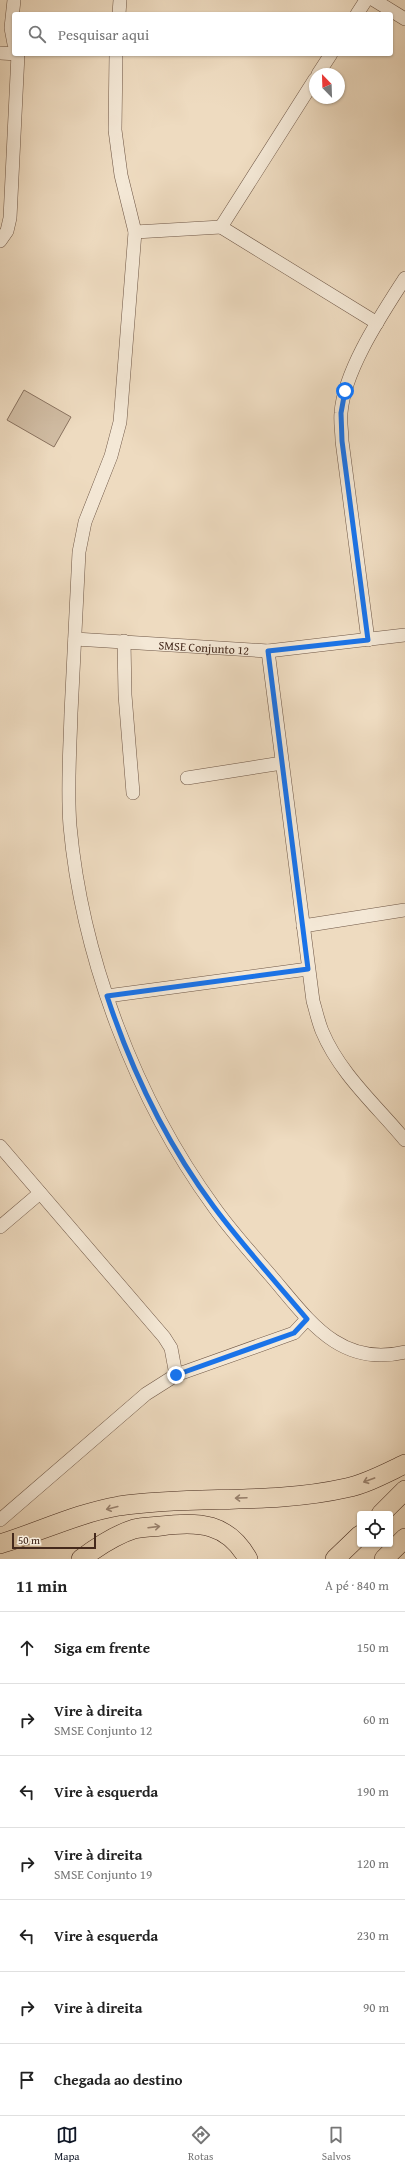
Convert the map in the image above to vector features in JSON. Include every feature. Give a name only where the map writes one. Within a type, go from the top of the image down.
[{"type":"highway","points":[[0,1544],[85,1515],[118,1506],[185,1500],[293,1496],[347,1488],[405,1464]]},
{"type":"highway","points":[[384,1511],[405,1490]]},
{"type":"highway","points":[[81,1559],[101,1544],[134,1529],[184,1523],[201,1524],[226,1533],[241,1546],[248,1559]]},
{"type":"highway","points":[[334,1559],[357,1538]]},
{"type":"highway","points":[[384,1559],[405,1538]]},
{"type":"street","points":[[13,12],[14,0]]},
{"type":"street","points":[[118,12],[120,0]]},
{"type":"street","points":[[358,12],[366,0]]},
{"type":"street","points":[[374,0],[405,19]]},
{"type":"street","points":[[12,19],[12,33]]},
{"type":"street","points":[[0,53],[12,54]]},
{"type":"street","points":[[0,241],[7,231],[10,218],[18,56]]},
{"type":"street","points":[[116,56],[115,130],[121,175],[135,232],[120,422],[111,456],[85,522],[79,552],[69,769],[70,825],[77,879],[90,937],[107,996],[127,1050],[154,1106],[191,1173],[238,1239],[307,1319],[323,1335],[354,1351],[387,1354],[405,1352]]},
{"type":"street","points":[[322,68],[330,56]]},
{"type":"street","points":[[221,227],[309,88]]},
{"type":"street","points":[[135,232],[221,227],[376,323]]},
{"type":"street","points":[[368,640],[342,441],[341,413],[345,391],[357,361],[376,323],[405,278]]},
{"type":"street","name":"SMSE Conjunto 12","points":[[75,639],[268,651],[405,635]]},
{"type":"street","points":[[124,641],[125,696],[133,793]]},
{"type":"street","points":[[268,651],[313,1001],[322,1030],[336,1057],[364,1095],[405,1140]]},
{"type":"street","points":[[187,778],[282,763]]},
{"type":"street","points":[[303,926],[405,910]]},
{"type":"street","points":[[107,996],[308,969]]},
{"type":"street","points":[[0,1146],[164,1337],[171,1348],[176,1375]]},
{"type":"street","points":[[0,1227],[40,1193]]},
{"type":"street","points":[[0,1520],[146,1394],[176,1375],[294,1333],[307,1319]]},
{"type":"shaded area","points":[[24,390],[71,417],[54,447],[7,420]]},
{"type":"route","points":[[176,1375],[294,1333],[307,1319],[238,1239],[213,1206],[191,1173],[157,1113],[127,1050],[107,996],[308,969],[268,651],[368,640],[342,441],[341,413],[345,391]]}]
